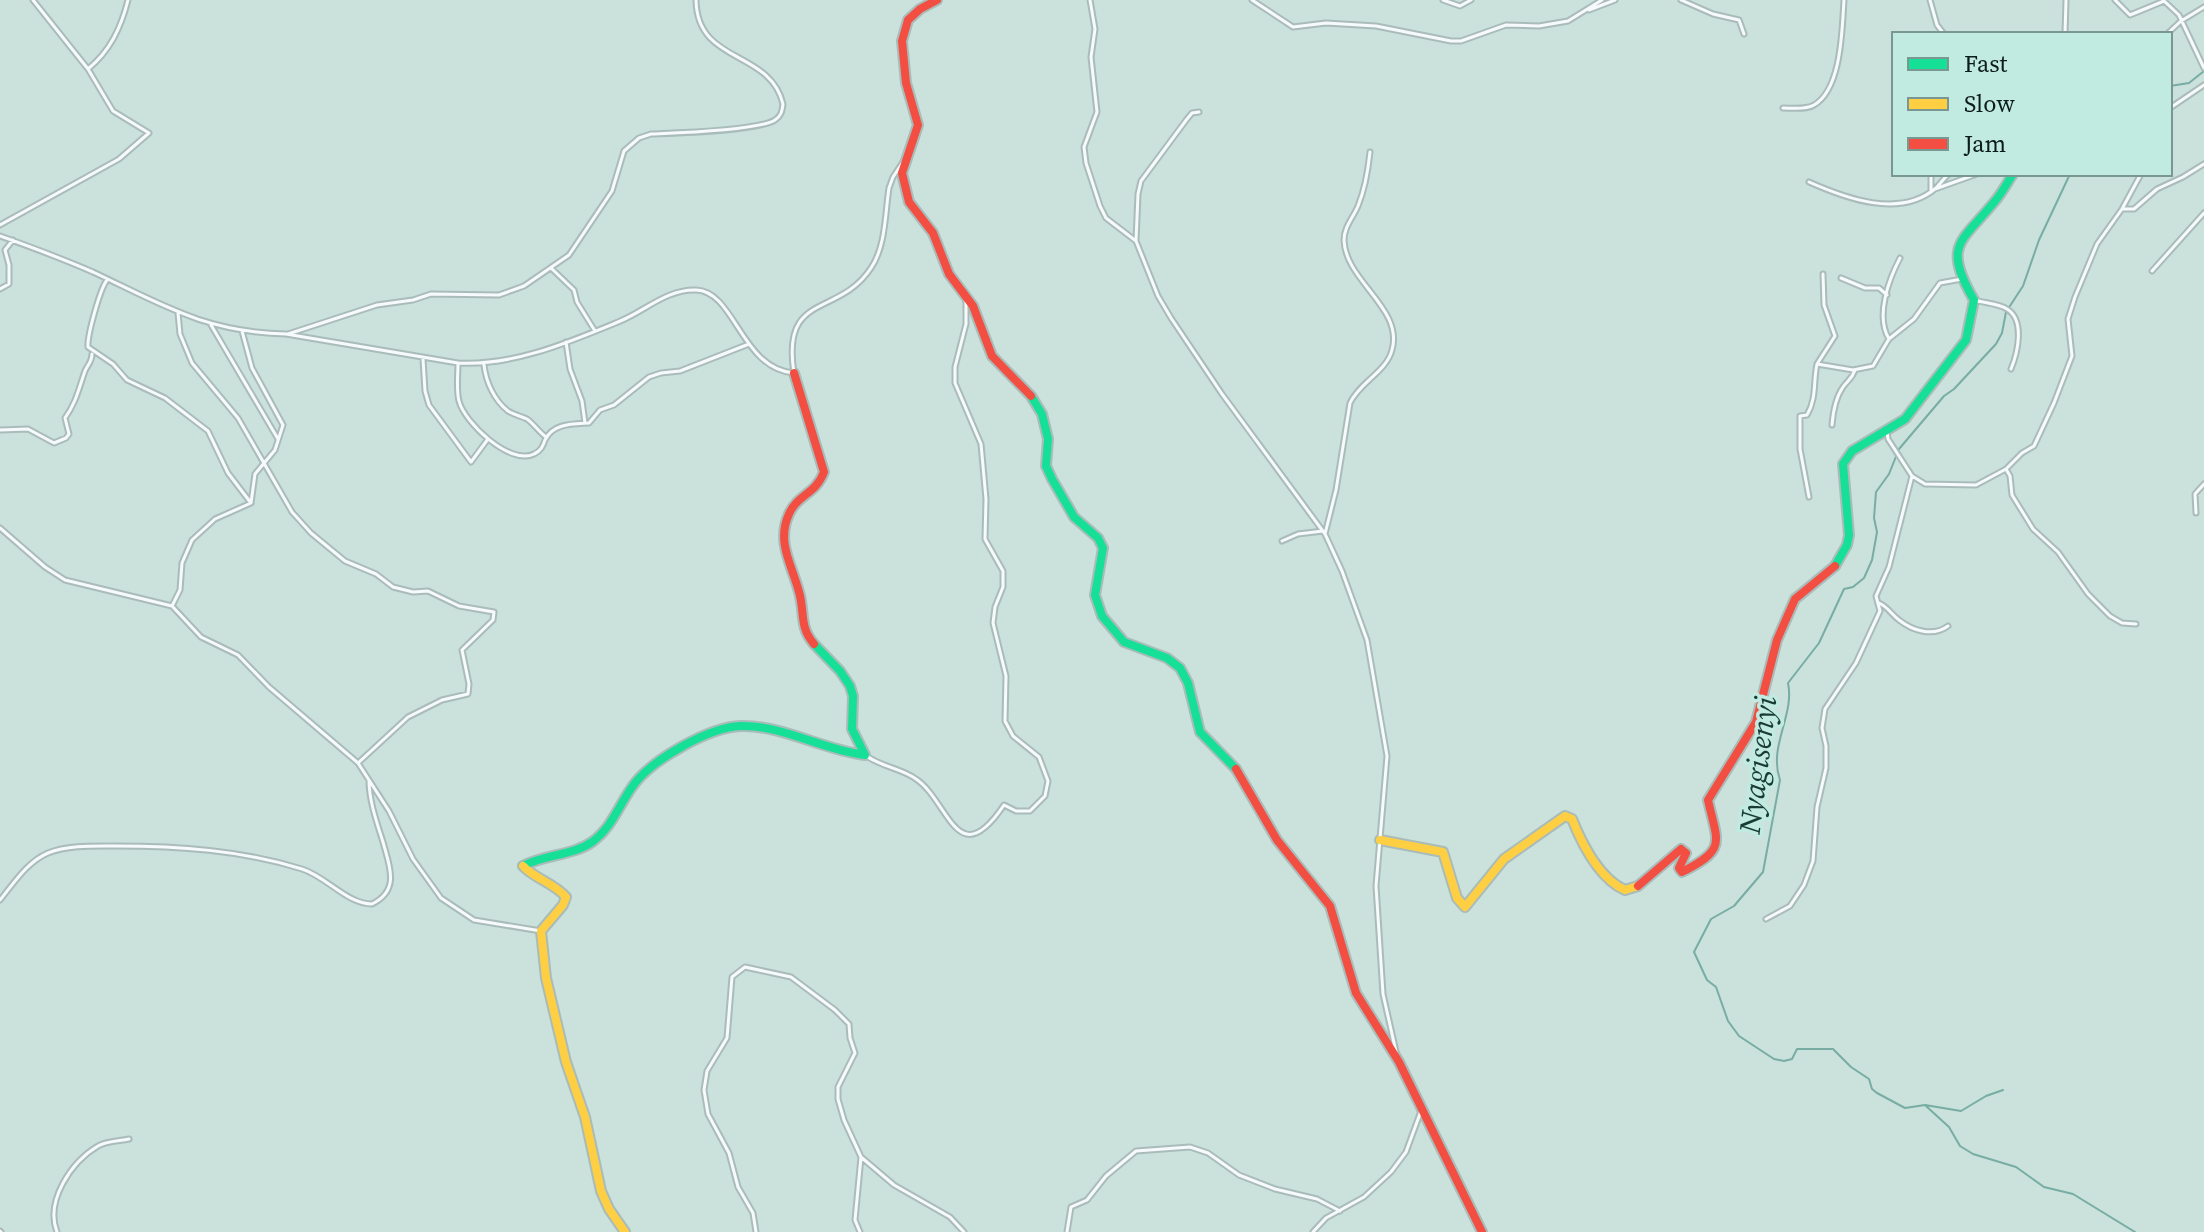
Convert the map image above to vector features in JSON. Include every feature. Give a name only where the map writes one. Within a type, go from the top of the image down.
[{"type":"street","points":[[0,225],[119,159],[149,133],[113,111],[88,69],[33,0]]},
{"type":"street","points":[[88,69],[101,57],[114,37],[128,0]]},
{"type":"street","points":[[286,334],[335,316],[431,294],[499,295],[524,286],[569,255],[612,191],[624,151],[639,138],[651,134],[770,123],[781,115],[783,104],[774,82],[763,71],[722,50],[706,36],[696,0]]},
{"type":"street","points":[[865,755],[852,729],[853,696],[850,686],[805,634],[799,592],[786,560],[784,532],[788,515],[794,505],[819,486],[824,472],[794,373],[792,341],[803,315],[847,292],[876,261],[889,188],[914,145],[918,125],[906,83],[902,41],[908,20],[937,0]]},
{"type":"street","points":[[1090,0],[1095,29],[1091,57],[1097,112],[1084,147],[1086,163],[1106,218],[1136,241]]},
{"type":"street","points":[[1252,0],[1293,27],[1326,23],[1376,26],[1451,41],[1461,41],[1499,26],[1539,26],[1568,21],[1602,0]]},
{"type":"street","points":[[1443,0],[1460,6],[1471,0]]},
{"type":"street","points":[[1586,11],[1615,0]]},
{"type":"street","points":[[1681,0],[1713,14],[1739,20],[1744,34]]},
{"type":"street","points":[[1783,108],[1815,105],[1825,94],[1838,61],[1844,0]]},
{"type":"street","points":[[1930,0],[1937,25],[1942,32]]},
{"type":"street","points":[[2065,32],[2066,0]]},
{"type":"street","points":[[2115,0],[2130,15],[2164,0],[2181,21],[2204,68]]},
{"type":"street","points":[[2168,5],[2172,0]]},
{"type":"street","points":[[2169,32],[2204,7]]},
{"type":"street","points":[[1562,30],[1568,21]]},
{"type":"street","points":[[2172,107],[2204,85]]},
{"type":"street","points":[[1199,112],[1192,113],[1141,181],[1136,241],[1158,296],[1171,318],[1222,394],[1324,533],[1342,571],[1367,640],[1388,766],[1376,886],[1383,994],[1399,1062]]},
{"type":"street","points":[[1324,533],[1336,490],[1350,403],[1392,354],[1395,337],[1391,322],[1363,282],[1347,254],[1344,241],[1349,219],[1357,210],[1367,179],[1370,152]]},
{"type":"street","points":[[907,156],[902,173],[909,202],[933,233],[949,274],[979,318],[992,356],[1038,405],[1046,422],[1046,466],[1074,517],[1098,538],[1103,548],[1095,595],[1102,616],[1124,642],[1167,658],[1180,668],[1188,683],[1200,732],[1233,764],[1277,840],[1330,906],[1350,979],[1399,1062],[1482,1232]]},
{"type":"street","points":[[2122,209],[2134,209],[2157,189],[2204,164]]},
{"type":"street","points":[[1931,176],[1933,190]]},
{"type":"street","points":[[1933,190],[1947,176]]},
{"type":"street","points":[[1809,182],[1845,198],[1869,203],[1909,201],[1972,176]]},
{"type":"street","points":[[1380,840],[1441,851],[1457,898],[1465,907],[1511,853],[1565,816],[1572,819],[1579,837],[1617,888],[1638,887],[1681,849],[1686,853],[1679,868],[1682,872],[1707,859],[1715,850],[1717,832],[1708,800],[1756,722],[1777,640],[1787,615],[1795,599],[1805,589],[1832,571],[1847,545],[1849,535],[1843,464],[1852,451],[1905,419],[1959,351],[1972,320],[1974,300],[1962,279],[1956,257],[1959,242],[1996,200],[2012,176]]},
{"type":"street","points":[[1887,432],[1888,439],[1912,476],[1925,484],[1968,486],[2006,469],[2034,446],[2072,356],[2068,319],[2075,297],[2097,244],[2122,209],[2140,176]]},
{"type":"street","points":[[2152,271],[2196,220],[2204,215]]},
{"type":"street","points":[[0,236],[211,325],[286,334],[458,363],[484,365],[530,354],[618,322],[664,297],[679,292],[703,291],[720,300],[749,344],[780,371],[794,373]]},
{"type":"street","points":[[0,289],[9,284],[5,250],[13,240]]},
{"type":"street","points":[[1889,339],[1884,325],[1887,295],[1900,258]]},
{"type":"street","points":[[551,268],[574,290],[577,302],[595,331]]},
{"type":"street","points":[[1809,497],[1800,449],[1800,417],[1807,415],[1811,407],[1816,390],[1817,364],[1835,336],[1824,305],[1823,274]]},
{"type":"street","points":[[1841,278],[1865,288],[1879,288],[1887,295]]},
{"type":"street","points":[[1817,364],[1855,370],[1873,366],[1889,339],[1914,319],[1940,283],[1962,279]]},
{"type":"street","points":[[0,430],[24,431],[26,428],[54,443],[69,434],[65,418],[76,403],[85,371],[92,359],[87,343],[89,329],[107,280]]},
{"type":"street","points":[[625,1232],[601,1191],[585,1117],[566,1062],[550,992],[541,931],[566,897],[555,886],[525,869],[524,864],[563,855],[592,841],[614,819],[635,784],[647,771],[724,727],[777,730],[851,754],[865,755],[882,766],[917,779],[953,827],[970,834],[990,825],[1005,805],[1016,811],[1030,811],[1048,789],[1044,765],[1039,757],[1013,736],[1005,721],[1006,676],[993,623],[1003,587],[1003,571],[985,539],[986,499],[981,444],[955,383],[955,367],[966,329],[966,299]]},
{"type":"street","points":[[1974,300],[2006,308],[2014,315],[2019,329],[2019,351],[2011,369]]},
{"type":"street","points":[[178,313],[180,334],[192,363],[233,411],[297,519],[345,561],[376,574],[399,589],[428,591],[459,606],[494,612],[493,620],[462,650],[468,694],[442,700],[408,717],[358,763]]},
{"type":"street","points":[[211,325],[278,439]]},
{"type":"street","points":[[242,331],[252,368],[282,421],[275,450],[255,474],[251,503]]},
{"type":"street","points":[[566,341],[570,369],[582,401],[585,423]]},
{"type":"street","points":[[458,363],[461,406],[488,438],[508,454],[531,456],[544,445],[546,437],[561,425],[593,421],[600,410],[614,405],[653,375],[680,371],[749,344]]},
{"type":"street","points":[[92,352],[113,364],[127,380],[165,398],[204,427],[211,435],[228,473],[251,503]]},
{"type":"street","points":[[423,359],[429,405],[471,462],[488,438]]},
{"type":"street","points":[[484,365],[485,376],[497,399],[546,437]]},
{"type":"street","points":[[1832,425],[1834,407],[1855,370]]},
{"type":"street","points":[[2006,469],[2012,495],[2033,529],[2058,552],[2088,594],[2110,616],[2122,623],[2136,624]]},
{"type":"street","points":[[1766,919],[1790,906],[1809,871],[1816,844],[1817,807],[1826,768],[1822,728],[1825,709],[1856,663],[1880,611],[1876,596],[1889,567],[1912,476]]},
{"type":"street","points":[[2196,513],[2195,494],[2204,484]]},
{"type":"street","points":[[172,606],[180,590],[184,557],[197,533],[215,519],[251,503]]},
{"type":"street","points":[[1,529],[65,580],[172,606],[201,637],[238,655],[269,687],[358,763],[389,811],[413,859],[441,898],[474,920],[541,931]]},
{"type":"street","points":[[1282,541],[1298,534],[1324,533]]},
{"type":"street","points":[[1879,603],[1884,604],[1902,622],[1925,632],[1936,632],[1948,626]]},
{"type":"street","points":[[0,900],[29,865],[52,852],[84,847],[151,846],[222,851],[304,870],[360,904],[372,904],[388,889],[392,869],[372,804],[369,780]]},
{"type":"street","points":[[756,1232],[753,1213],[738,1187],[729,1153],[708,1114],[704,1090],[707,1071],[727,1038],[732,977],[742,968],[751,967],[791,977],[849,1024],[855,1057],[838,1087],[838,1099],[861,1157],[894,1185],[950,1217],[964,1232]]},
{"type":"street","points":[[1313,1232],[1326,1218],[1364,1197],[1391,1172],[1406,1152],[1421,1110]]},
{"type":"street","points":[[57,1232],[53,1221],[57,1195],[80,1161],[100,1145],[129,1139]]},
{"type":"street","points":[[1067,1232],[1071,1207],[1087,1200],[1106,1176],[1136,1151],[1154,1148],[1200,1149],[1239,1175],[1275,1189],[1317,1199],[1340,1211]]},
{"type":"street","points":[[860,1232],[855,1220],[861,1157]]},
{"type":"waterway","name":"Nyagisenyi","points":[[2172,86],[2189,83],[2204,71]]},
{"type":"waterway","name":"Nyagisenyi","points":[[2003,1090],[1961,1111],[1925,1105],[1905,1108],[1872,1089],[1869,1079],[1833,1049],[1797,1049],[1792,1059],[1774,1059],[1739,1036],[1728,1021],[1716,987],[1707,980],[1694,952],[1711,919],[1734,906],[1763,872],[1780,780],[1777,755],[1788,707],[1788,683],[1819,643],[1844,589],[1853,587],[1864,578],[1872,560],[1877,532],[1874,518],[1876,492],[1889,474],[1899,449],[1944,396],[1996,344],[2002,333],[2006,312],[2023,286],[2039,240],[2069,176]]},
{"type":"waterway","points":[[1926,1106],[1949,1127],[1960,1146],[1973,1154],[2016,1167],[2044,1187],[2073,1194],[2135,1232]]},
{"type":"traffic: fast","points":[[1835,566],[1849,535],[1843,464],[1852,451],[1905,419],[1966,340],[1974,300],[1959,267],[1960,245],[2012,176]]},
{"type":"traffic: fast","points":[[1031,396],[1042,414],[1048,439],[1046,466],[1052,479],[1074,517],[1098,538],[1103,548],[1095,595],[1102,616],[1124,642],[1167,658],[1180,668],[1188,683],[1200,732],[1236,769]]},
{"type":"traffic: fast","points":[[523,866],[592,842],[616,814],[635,783],[655,764],[683,746],[714,732],[741,726],[772,729],[865,755],[852,729],[853,696],[850,686],[814,644]]},
{"type":"traffic: slow","points":[[1380,840],[1443,852],[1457,898],[1465,907],[1504,859],[1565,816],[1572,819],[1587,850],[1608,878],[1625,890],[1638,886]]},
{"type":"traffic: slow","points":[[523,866],[566,897],[541,931],[546,978],[566,1062],[585,1117],[601,1191],[625,1232]]},
{"type":"traffic: jam","points":[[937,0],[908,20],[902,41],[906,83],[918,125],[902,173],[909,202],[933,233],[949,274],[973,306],[992,356],[1031,396]]},
{"type":"traffic: jam","points":[[794,373],[824,472],[816,485],[792,508],[784,534],[786,553],[801,599],[804,625],[814,644]]},
{"type":"traffic: jam","points":[[1638,886],[1681,849],[1686,853],[1679,868],[1682,872],[1713,850],[1716,835],[1708,800],[1756,722],[1777,640],[1795,599],[1835,566]]},
{"type":"traffic: jam","points":[[1236,769],[1277,840],[1330,906],[1356,993],[1399,1062],[1482,1232]]}]
